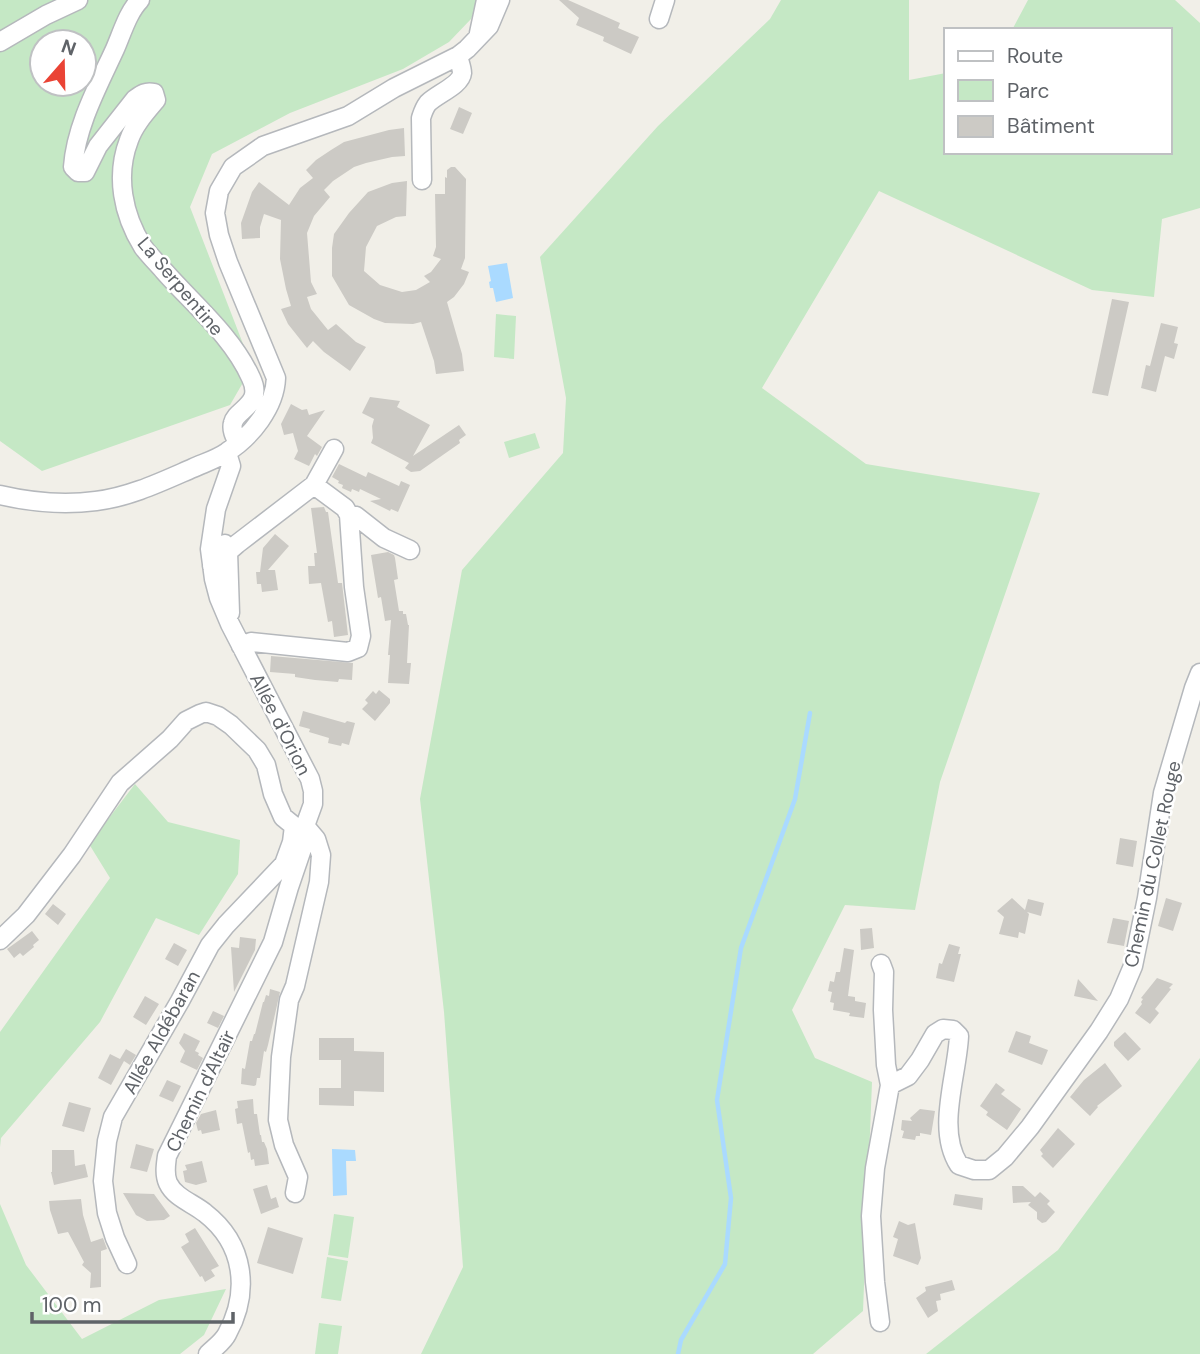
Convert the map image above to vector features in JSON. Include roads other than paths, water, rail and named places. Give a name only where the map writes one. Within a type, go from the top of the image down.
[{"type":"street","points":[[0,42],[78,0]]},
{"type":"street","name":"La Serpentine","points":[[140,0],[127,20],[87,112],[77,142],[73,167],[78,172],[85,172],[99,146],[135,99],[142,94],[155,93],[156,100],[129,139],[121,183],[124,203],[143,247],[234,347],[253,382],[253,397],[249,406],[233,419],[233,448]]},
{"type":"street","points":[[478,36],[486,0]]},
{"type":"street","points":[[0,495],[39,501],[96,501],[113,498],[146,488],[233,448],[253,429],[271,404],[276,378],[219,234],[215,213],[219,191],[233,167],[263,146],[348,116],[394,88],[458,56],[489,26],[500,0]]},
{"type":"street","points":[[659,19],[665,0]]},
{"type":"street","points":[[422,180],[421,118],[429,102],[459,80],[462,73],[458,56]]},
{"type":"street","name":"Allée d'Orion","points":[[233,448],[231,466],[213,521],[210,549],[212,566],[219,598],[230,624],[310,779],[313,804],[301,832]]},
{"type":"street","points":[[212,566],[314,485],[334,449]]},
{"type":"street","points":[[241,646],[251,642],[348,652],[358,648],[361,636],[354,587],[349,515],[345,508],[314,485]]},
{"type":"street","points":[[349,515],[356,516],[384,537],[410,550]]},
{"type":"street","name":"Allée d'Orion","points":[[213,521],[228,551],[230,624]]},
{"type":"street","name":"Chemin du Collet Rouge","points":[[890,1085],[908,1076],[935,1034],[943,1029],[953,1030],[959,1036],[958,1054],[948,1116],[951,1153],[959,1165],[974,1170],[989,1170],[1005,1157],[1030,1127],[1099,1031],[1119,999],[1133,967],[1163,793],[1200,673]]},
{"type":"street","points":[[0,940],[26,915],[72,855],[120,783],[187,721],[200,714],[206,712],[218,716],[231,725],[257,750],[266,765],[273,794],[283,817],[301,832],[316,839],[321,855],[319,882],[289,1000],[281,1057],[278,1120],[284,1145],[298,1177],[295,1193]]},
{"type":"street","name":"Allée Aldébaran","points":[[127,1264],[107,1213],[103,1181],[107,1141],[113,1117],[210,945],[284,864],[292,842],[301,832]]},
{"type":"street","name":"Chemin d'Altaïr","points":[[208,1354],[226,1336],[238,1304],[241,1271],[226,1235],[206,1213],[177,1194],[167,1182],[167,1156],[273,942],[301,832]]},
{"type":"street","points":[[274,875],[284,878],[289,887]]},
{"type":"street","points":[[880,1322],[871,1216],[875,1168],[890,1085],[886,1065],[884,972],[881,964]]},
{"type":"water","points":[[507,263],[513,298],[496,302],[493,288],[490,288],[488,266]]},
{"type":"water","points":[[332,1149],[355,1150],[356,1161],[346,1161],[347,1195],[333,1196]]},
{"type":"waterway","points":[[678,1354],[681,1340],[725,1264],[731,1198],[717,1100],[741,948],[795,799],[810,713]]}]
